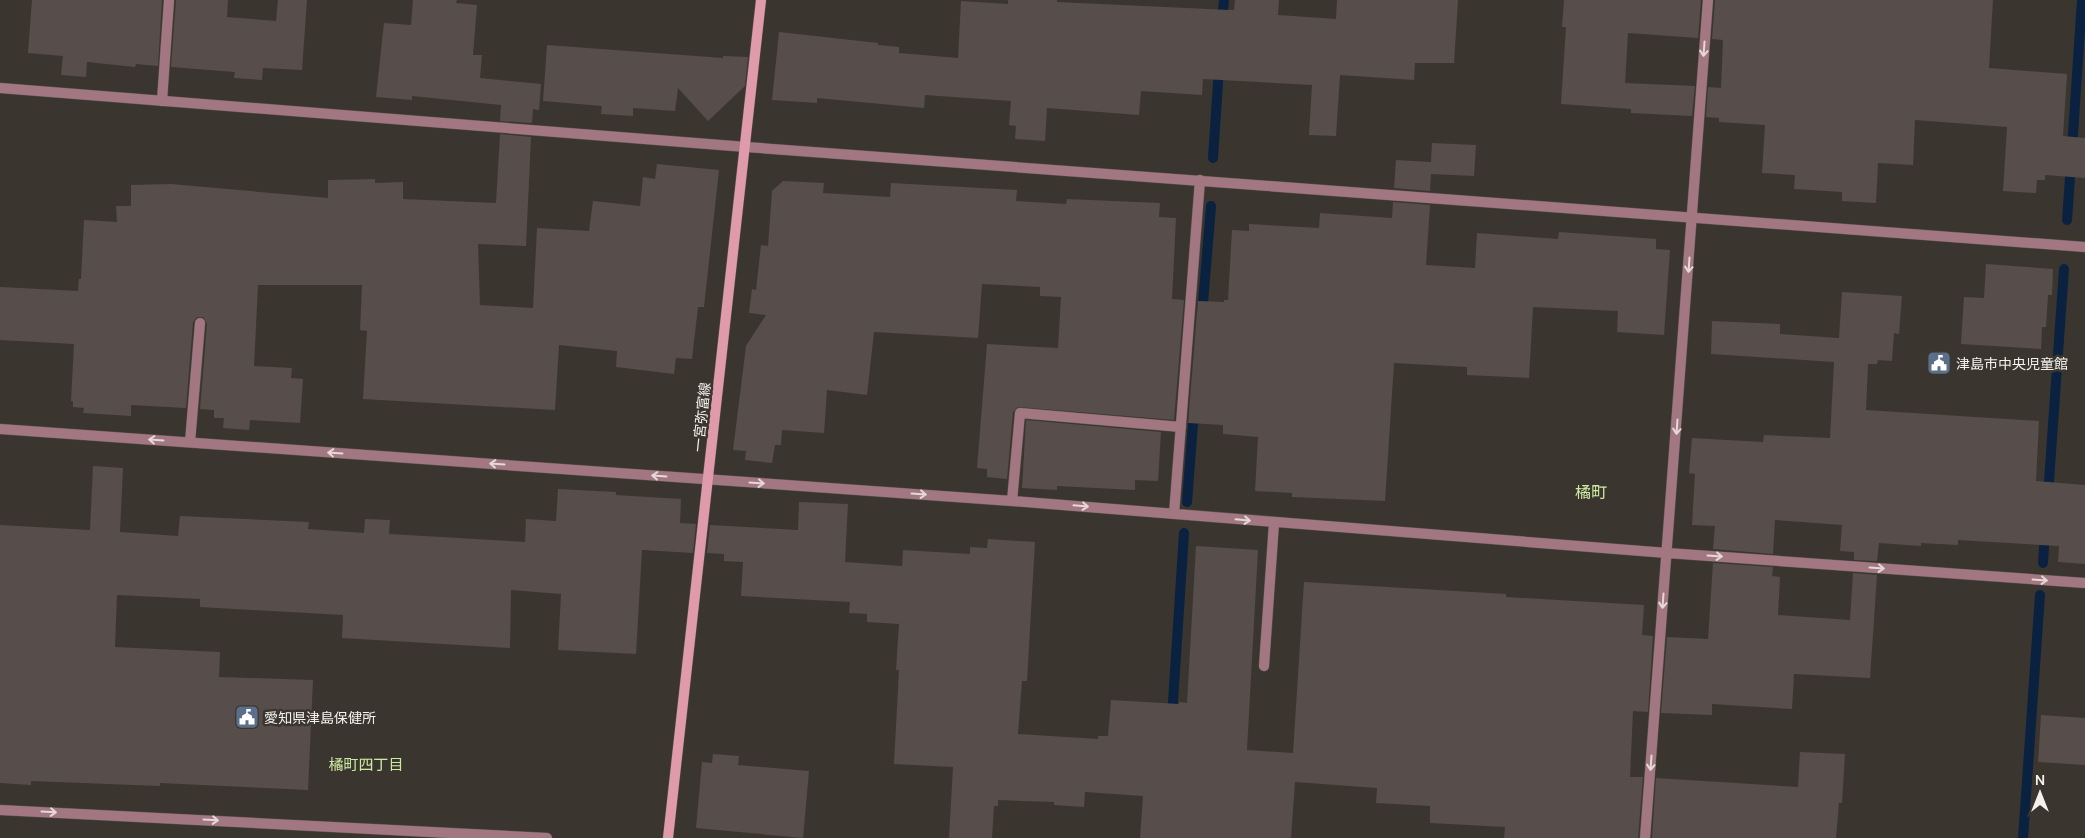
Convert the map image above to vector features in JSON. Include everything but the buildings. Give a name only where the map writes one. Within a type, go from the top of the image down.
[{"type":"main road","name":"一宮弥富線","points":[[668,838],[761,0]]},
{"type":"street","points":[[162,101],[168,0]]},
{"type":"street","points":[[1645,838],[1708,0]]},
{"type":"street","points":[[0,88],[746,147],[2085,247]]},
{"type":"street","points":[[1174,514],[1200,180]]},
{"type":"street","points":[[190,442],[200,323]]},
{"type":"street","points":[[1012,501],[1020,413],[1181,427]]},
{"type":"street","points":[[0,429],[1012,501],[1667,553],[2085,583]]},
{"type":"street","points":[[1264,666],[1274,522]]},
{"type":"street","points":[[0,810],[548,838]]},
{"type":"waterway","points":[[1222,21],[1224,0]]},
{"type":"waterway","points":[[2072,149],[2082,0]]},
{"type":"waterway","points":[[1213,158],[1219,68]]},
{"type":"waterway","points":[[2067,220],[2071,163]]},
{"type":"waterway","points":[[1202,315],[1211,206]]},
{"type":"waterway","points":[[2048,495],[2064,269]]},
{"type":"waterway","points":[[1187,502],[1194,411]]},
{"type":"waterway","points":[[2043,563],[2045,532]]},
{"type":"waterway","points":[[1172,717],[1184,533]]},
{"type":"waterway","points":[[2023,838],[2040,595]]},
{"type":"place","name":"津島市中央児童館","points":[[1939,363]]},
{"type":"place","name":"愛知県津島保健所","points":[[247,717]]},
{"type":"district","name":"橘町","points":[[1591,492]]},
{"type":"district","name":"橘町四丁目","points":[[366,764]]}]
